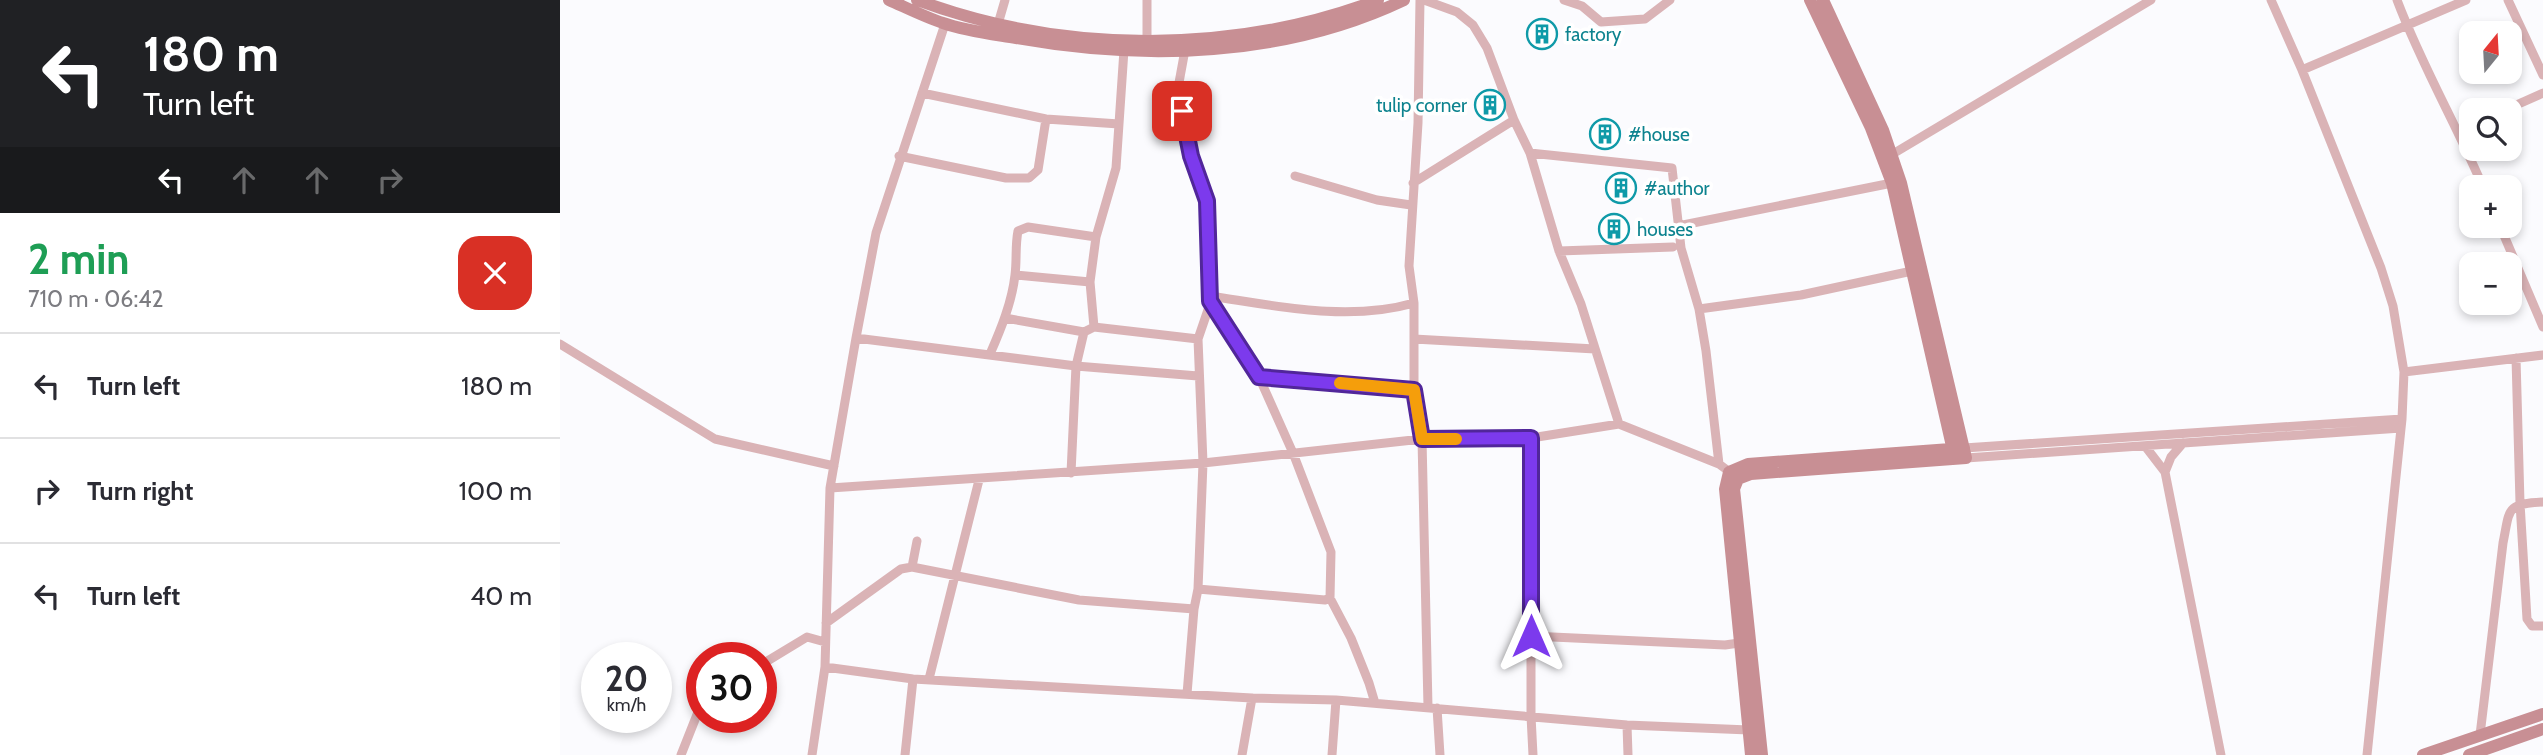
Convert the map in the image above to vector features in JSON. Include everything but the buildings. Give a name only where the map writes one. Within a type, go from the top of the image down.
[{"type":"street","points":[[889,0],[944,23],[1071,48],[1125,50],[1185,50],[1291,39],[1367,15],[1404,0]]},
{"type":"street","points":[[917,0],[952,13],[998,24],[1072,37],[1147,40],[1256,33],[1325,18],[1378,0]]},
{"type":"street","points":[[998,24],[1005,0]]},
{"type":"street","points":[[1147,0],[1147,40]]},
{"type":"street","points":[[1440,755],[1432,707],[1422,439],[1414,390],[1414,303],[1409,266],[1422,0],[1457,12],[1473,24],[1487,48],[1514,120],[1530,153],[1559,251],[1581,304],[1619,424]]},
{"type":"street","points":[[1564,0],[1581,6],[1601,22],[1645,19],[1670,0]]},
{"type":"street","points":[[1810,0],[1871,128],[1892,183],[1959,454]]},
{"type":"street","points":[[1823,0],[1883,130],[1901,183],[1959,454]]},
{"type":"street","points":[[1891,155],[2151,0]]},
{"type":"street","points":[[2271,0],[2381,268],[2393,306],[2404,372],[2402,423],[2367,755]]},
{"type":"street","points":[[2396,0],[2459,129]]},
{"type":"street","points":[[2302,70],[2466,0]]},
{"type":"street","points":[[2508,0],[2543,75]]},
{"type":"street","points":[[812,755],[825,667],[830,488],[856,338],[876,233],[944,23]]},
{"type":"street","points":[[1094,327],[1090,282],[1096,237],[1116,168],[1125,50]]},
{"type":"street","points":[[1185,50],[1178,88],[1191,156],[1207,201],[1210,298],[1198,339],[1203,463],[1198,589],[1187,694]]},
{"type":"street","points":[[922,93],[1046,119],[1119,124]]},
{"type":"street","points":[[2522,102],[2543,93]]},
{"type":"street","points":[[899,156],[1006,178],[1029,178],[1038,170],[1046,119]]},
{"type":"street","points":[[1413,183],[1514,120]]},
{"type":"street","points":[[1530,153],[1669,167],[1674,172],[1681,248],[1699,309],[1734,489],[1751,703],[1751,755]]},
{"type":"street","points":[[1295,176],[1377,200],[1411,205]]},
{"type":"street","points":[[1678,226],[1892,183]]},
{"type":"street","points":[[990,354],[1005,318],[1015,275],[1015,240],[1018,231],[1028,227],[1096,237]]},
{"type":"street","points":[[2505,238],[2543,327]]},
{"type":"street","points":[[1559,251],[1673,247]]},
{"type":"street","points":[[1699,309],[1801,295],[1912,271]]},
{"type":"street","points":[[1015,275],[1090,282]]},
{"type":"street","points":[[1210,298],[1313,312],[1392,309],[1414,303]]},
{"type":"street","points":[[1210,298],[1259,377],[1293,453],[1331,552],[1330,598],[1351,638],[1375,703]]},
{"type":"street","points":[[1005,318],[1084,332],[1094,327],[1198,339]]},
{"type":"street","points":[[1072,473],[1076,366],[1084,332]]},
{"type":"street","points":[[856,338],[1076,366],[1198,376]]},
{"type":"street","points":[[1414,338],[1595,349]]},
{"type":"street","points":[[560,344],[715,439],[834,466]]},
{"type":"street","points":[[2404,372],[2543,355]]},
{"type":"street","points":[[2516,358],[2520,503],[2527,619],[2532,626],[2543,626]]},
{"type":"street","points":[[1259,377],[1414,390]]},
{"type":"street","points":[[1959,454],[2402,423]]},
{"type":"street","points":[[830,488],[1203,463],[1422,439],[1531,438],[1619,424],[1729,471],[1748,464],[2145,446],[2402,423]]},
{"type":"street","points":[[1531,438],[1533,755]]},
{"type":"street","points":[[2165,472],[2171,457],[2183,443]]},
{"type":"street","points":[[2145,446],[2165,472],[2221,755]]},
{"type":"street","points":[[1729,471],[1725,489],[1739,643],[1762,755]]},
{"type":"street","points":[[929,679],[979,480]]},
{"type":"street","points":[[2480,735],[2503,543],[2510,511],[2520,503],[2543,502]]},
{"type":"street","points":[[912,567],[917,541]]},
{"type":"street","points":[[826,623],[901,569],[912,567],[1079,600],[1194,610]]},
{"type":"street","points":[[1198,589],[1325,600],[1330,598]]},
{"type":"street","points":[[1531,636],[1726,645],[1739,643]]},
{"type":"street","points":[[777,655],[807,637],[825,642]]},
{"type":"street","points":[[825,667],[912,679],[1252,698],[1336,700],[1627,725],[1749,730]]},
{"type":"street","points":[[905,755],[912,679]]},
{"type":"street","points":[[1242,755],[1252,698]]},
{"type":"street","points":[[1332,755],[1336,700]]},
{"type":"street","points":[[2423,755],[2543,714]]},
{"type":"street","points":[[1627,725],[1628,755]]},
{"type":"street","points":[[2469,755],[2543,729]]},
{"type":"street","points":[[681,755],[690,733]]},
{"type":"slow traffic","points":[[1340,383],[1414,390],[1422,439],[1456,439]]},
{"type":"place","name":"factory","points":[[1542,34]]},
{"type":"place","name":"tulip corner","points":[[1490,105]]},
{"type":"place","name":"#house","points":[[1605,134]]},
{"type":"place","name":"#author","points":[[1621,188]]},
{"type":"place","name":"houses","points":[[1614,229]]},
{"type":"route","points":[[1182,111],[1191,156],[1207,201],[1210,301],[1259,377],[1414,390],[1422,439],[1531,438],[1531,636]]}]
